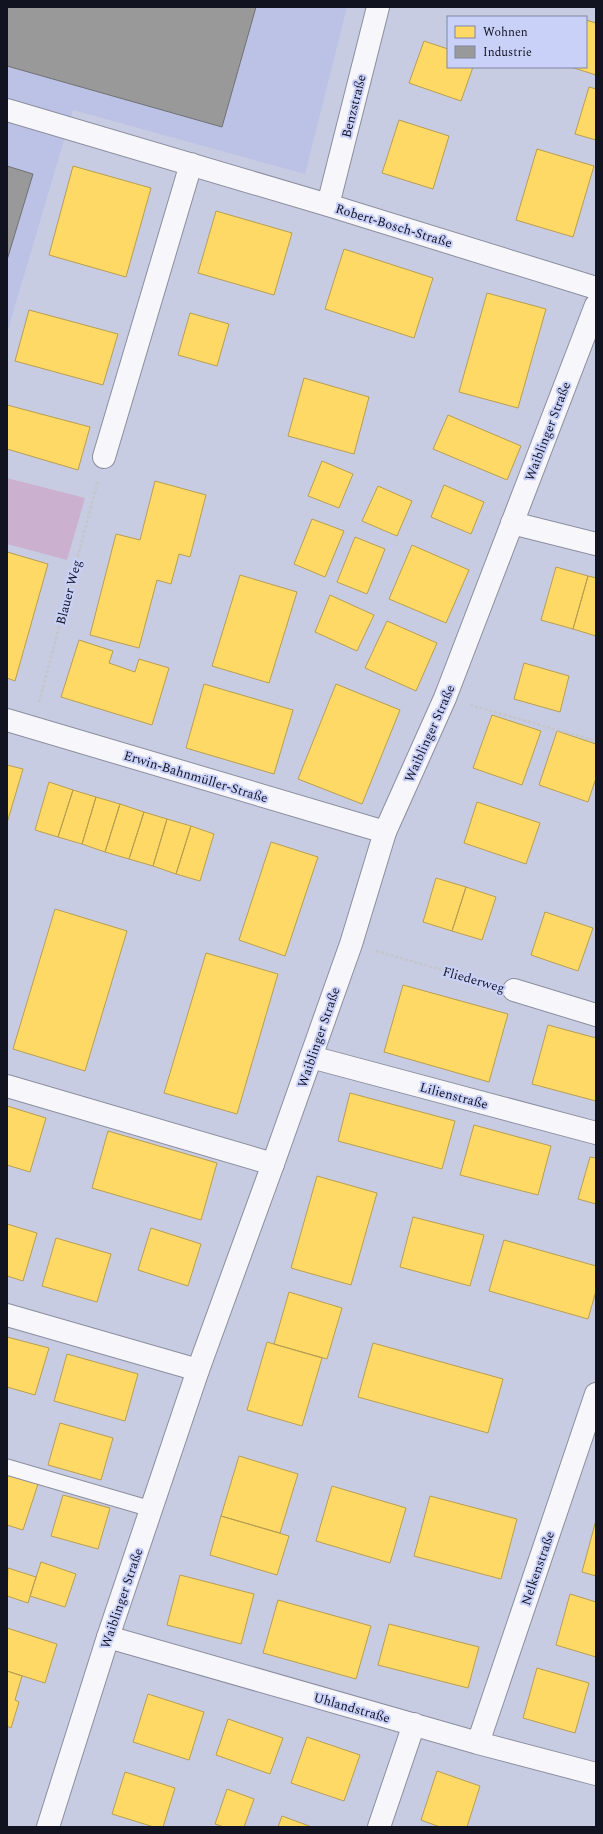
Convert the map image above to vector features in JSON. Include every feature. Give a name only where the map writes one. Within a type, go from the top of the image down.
[{"type":"street","name":"Benzstraße","points":[[328,205],[378,7]]},
{"type":"street","name":"Robert-Bosch-Straße","points":[[7,110],[328,205],[596,288]]},
{"type":"street","points":[[104,457],[191,164]]},
{"type":"street","name":"Waiblinger Straße","points":[[48,1827],[108,1637],[198,1370],[351,944],[385,832],[445,698],[596,305]]},
{"type":"street","points":[[512,523],[596,544]]},
{"type":"street","name":"Erwin-Bahnmüller-Straße","points":[[7,720],[385,832]]},
{"type":"street","name":"Fliederweg","points":[[514,990],[596,1015]]},
{"type":"street","name":"Lilienstraße","points":[[311,1056],[596,1133]]},
{"type":"street","points":[[7,1086],[273,1164]]},
{"type":"street","points":[[7,1315],[198,1370]]},
{"type":"street","name":"Nelkenstraße","points":[[478,1743],[596,1394]]},
{"type":"street","name":"Uhlandstraße","points":[[108,1637],[478,1743],[596,1774]]},
{"type":"street","points":[[379,1827],[414,1724]]},
{"type":"lane","points":[[7,1466],[151,1509]]},
{"type":"path","name":"Blauer Weg","points":[[32,727],[104,457]]},
{"type":"path","points":[[445,698],[596,741]]},
{"type":"path","name":"Fliederweg","points":[[351,944],[514,990]]},
{"type":"shaded area","points":[[7,7],[347,7],[305,174],[73,110],[7,333]]},
{"type":"shaded area","points":[[7,478],[85,498],[67,560],[7,544]]},
{"type":"building: Wohnen","points":[[587,20],[596,23],[596,75],[574,68],[587,68]]},
{"type":"building: Wohnen","points":[[424,41],[447,49],[447,68],[473,68],[461,101],[409,83]]},
{"type":"building: Wohnen","points":[[589,87],[596,89],[596,140],[575,134]]},
{"type":"building: Wohnen","points":[[399,120],[449,136],[433,189],[382,173]]},
{"type":"building: Wohnen","points":[[537,149],[594,166],[573,237],[516,220]]},
{"type":"building: Wohnen","points":[[73,166],[151,188],[126,277],[49,255]]},
{"type":"building: Wohnen","points":[[216,211],[292,233],[274,295],[198,273]]},
{"type":"building: Wohnen","points":[[344,249],[433,278],[414,338],[325,309]]},
{"type":"building: Wohnen","points":[[487,293],[546,309],[518,408],[459,392]]},
{"type":"building: Wohnen","points":[[29,310],[118,334],[103,385],[15,361]]},
{"type":"building: Wohnen","points":[[190,313],[229,324],[217,366],[178,355]]},
{"type":"building: Wohnen","points":[[304,378],[369,397],[354,454],[288,436]]},
{"type":"building: Wohnen","points":[[7,405],[90,427],[78,470],[7,449]]},
{"type":"building: Wohnen","points":[[448,415],[521,446],[507,480],[433,449]]},
{"type":"building: Wohnen","points":[[322,461],[353,474],[339,508],[308,496]]},
{"type":"building: Wohnen","points":[[155,481],[206,495],[190,557],[179,554],[171,584],[157,580],[139,648],[90,635],[116,534],[140,540]]},
{"type":"building: Wohnen","points":[[444,485],[484,502],[471,534],[431,517]]},
{"type":"building: Wohnen","points":[[378,486],[412,501],[397,536],[362,521]]},
{"type":"building: Wohnen","points":[[312,519],[344,531],[325,577],[294,564]]},
{"type":"building: Wohnen","points":[[355,537],[385,549],[367,594],[337,582]]},
{"type":"building: Wohnen","points":[[412,545],[469,570],[446,623],[389,599]]},
{"type":"building: Wohnen","points":[[7,552],[48,564],[15,681],[7,678]]},
{"type":"building: Wohnen","points":[[556,567],[588,576],[573,629],[541,620]]},
{"type":"building: Wohnen","points":[[240,575],[297,592],[269,683],[212,666]]},
{"type":"building: Wohnen","points":[[588,576],[596,578],[596,636],[573,629]]},
{"type":"building: Wohnen","points":[[330,595],[374,615],[357,651],[315,632]]},
{"type":"building: Wohnen","points":[[387,621],[437,643],[416,691],[365,668]]},
{"type":"building: Wohnen","points":[[79,640],[113,651],[109,663],[135,672],[139,659],[169,668],[152,725],[61,697]]},
{"type":"building: Wohnen","points":[[524,663],[569,676],[560,712],[514,699]]},
{"type":"building: Wohnen","points":[[204,684],[293,710],[274,774],[186,748]]},
{"type":"building: Wohnen","points":[[336,684],[400,710],[362,804],[298,779]]},
{"type":"building: Wohnen","points":[[492,715],[541,731],[522,785],[473,768]]},
{"type":"building: Wohnen","points":[[557,731],[596,744],[596,778],[588,802],[539,785]]},
{"type":"building: Wohnen","points":[[7,765],[23,769],[7,823]]},
{"type":"building: Wohnen","points":[[49,782],[73,790],[58,837],[35,830]]},
{"type":"building: Wohnen","points":[[73,790],[96,797],[82,844],[58,837]]},
{"type":"building: Wohnen","points":[[96,797],[120,804],[105,852],[82,844]]},
{"type":"building: Wohnen","points":[[477,802],[540,823],[526,864],[464,843]]},
{"type":"building: Wohnen","points":[[120,804],[144,812],[129,859],[105,852]]},
{"type":"building: Wohnen","points":[[144,812],[167,819],[153,866],[129,859]]},
{"type":"building: Wohnen","points":[[167,819],[191,826],[176,874],[153,866]]},
{"type":"building: Wohnen","points":[[191,826],[214,834],[200,881],[176,874]]},
{"type":"building: Wohnen","points":[[271,842],[318,857],[285,956],[239,940]]},
{"type":"building: Wohnen","points":[[436,878],[466,887],[452,931],[423,922]]},
{"type":"building: Wohnen","points":[[466,887],[496,897],[482,940],[452,931]]},
{"type":"building: Wohnen","points":[[55,909],[127,931],[85,1071],[13,1049]]},
{"type":"building: Wohnen","points":[[545,912],[593,928],[578,971],[531,955]]},
{"type":"building: Wohnen","points":[[206,953],[278,974],[237,1114],[164,1093]]},
{"type":"building: Wohnen","points":[[403,985],[508,1014],[489,1082],[384,1052]]},
{"type":"building: Wohnen","points":[[548,1025],[596,1038],[596,1101],[532,1084]]},
{"type":"building: Wohnen","points":[[350,1093],[455,1121],[442,1169],[338,1141]]},
{"type":"building: Wohnen","points":[[7,1106],[46,1118],[30,1172],[7,1165]]},
{"type":"building: Wohnen","points":[[474,1125],[551,1146],[538,1195],[460,1175]]},
{"type":"building: Wohnen","points":[[108,1131],[217,1163],[201,1220],[92,1188]]},
{"type":"building: Wohnen","points":[[590,1157],[596,1158],[596,1204],[578,1199]]},
{"type":"building: Wohnen","points":[[317,1176],[377,1193],[351,1285],[291,1268]]},
{"type":"building: Wohnen","points":[[413,1217],[484,1235],[470,1286],[400,1267]]},
{"type":"building: Wohnen","points":[[7,1224],[37,1233],[23,1281],[7,1276]]},
{"type":"building: Wohnen","points":[[151,1228],[201,1244],[188,1286],[138,1270]]},
{"type":"building: Wohnen","points":[[56,1238],[111,1254],[97,1302],[42,1286]]},
{"type":"building: Wohnen","points":[[504,1240],[596,1266],[596,1291],[588,1319],[489,1291]]},
{"type":"building: Wohnen","points":[[289,1292],[342,1308],[327,1359],[274,1344]]},
{"type":"building: Wohnen","points":[[7,1337],[49,1348],[35,1395],[7,1387]]},
{"type":"building: Wohnen","points":[[267,1342],[322,1358],[302,1426],[247,1410]]},
{"type":"building: Wohnen","points":[[373,1343],[503,1379],[488,1433],[358,1397]]},
{"type":"building: Wohnen","points":[[67,1354],[138,1374],[125,1421],[54,1401]]},
{"type":"building: Wohnen","points":[[60,1423],[113,1438],[101,1480],[48,1465]]},
{"type":"building: Wohnen","points":[[239,1456],[298,1474],[280,1533],[221,1516]]},
{"type":"building: Wohnen","points":[[7,1474],[38,1484],[23,1530],[7,1525]]},
{"type":"building: Wohnen","points":[[332,1486],[406,1508],[390,1563],[316,1541]]},
{"type":"building: Wohnen","points":[[63,1495],[110,1508],[98,1549],[51,1536]]},
{"type":"building: Wohnen","points":[[430,1496],[517,1519],[501,1579],[414,1556]]},
{"type":"building: Wohnen","points":[[221,1516],[289,1536],[277,1575],[210,1555]]},
{"type":"building: Wohnen","points":[[596,1520],[596,1576],[582,1572]]},
{"type":"building: Wohnen","points":[[41,1562],[76,1574],[65,1607],[30,1596]]},
{"type":"building: Wohnen","points":[[8,1568],[36,1577],[28,1603],[7,1596]]},
{"type":"building: Wohnen","points":[[180,1575],[254,1594],[241,1644],[167,1625]]},
{"type":"building: Wohnen","points":[[570,1594],[596,1602],[596,1657],[556,1645]]},
{"type":"building: Wohnen","points":[[278,1600],[371,1626],[356,1679],[263,1653]]},
{"type":"building: Wohnen","points":[[389,1624],[479,1647],[468,1688],[378,1665]]},
{"type":"building: Wohnen","points":[[7,1628],[57,1644],[45,1683],[7,1671]]},
{"type":"building: Wohnen","points":[[537,1668],[589,1683],[575,1733],[523,1718]]},
{"type":"building: Wohnen","points":[[7,1671],[22,1676],[15,1700],[19,1702],[11,1728],[7,1726]]},
{"type":"building: Wohnen","points":[[148,1694],[204,1712],[189,1760],[133,1742]]},
{"type":"building: Wohnen","points":[[228,1719],[283,1738],[270,1774],[216,1755]]},
{"type":"building: Wohnen","points":[[307,1737],[360,1755],[344,1801],[291,1783]]},
{"type":"building: Wohnen","points":[[437,1771],[480,1786],[467,1827],[440,1827],[421,1820]]},
{"type":"building: Wohnen","points":[[125,1772],[175,1788],[163,1827],[154,1827],[112,1814]]},
{"type":"building: Wohnen","points":[[227,1789],[254,1799],[244,1827],[224,1827],[215,1824]]},
{"type":"building: Wohnen","points":[[282,1816],[312,1827],[278,1827]]},
{"type":"building: Industrie","points":[[7,7],[256,7],[222,127],[7,66]]},
{"type":"building: Industrie","points":[[7,166],[33,174],[7,260]]}]
